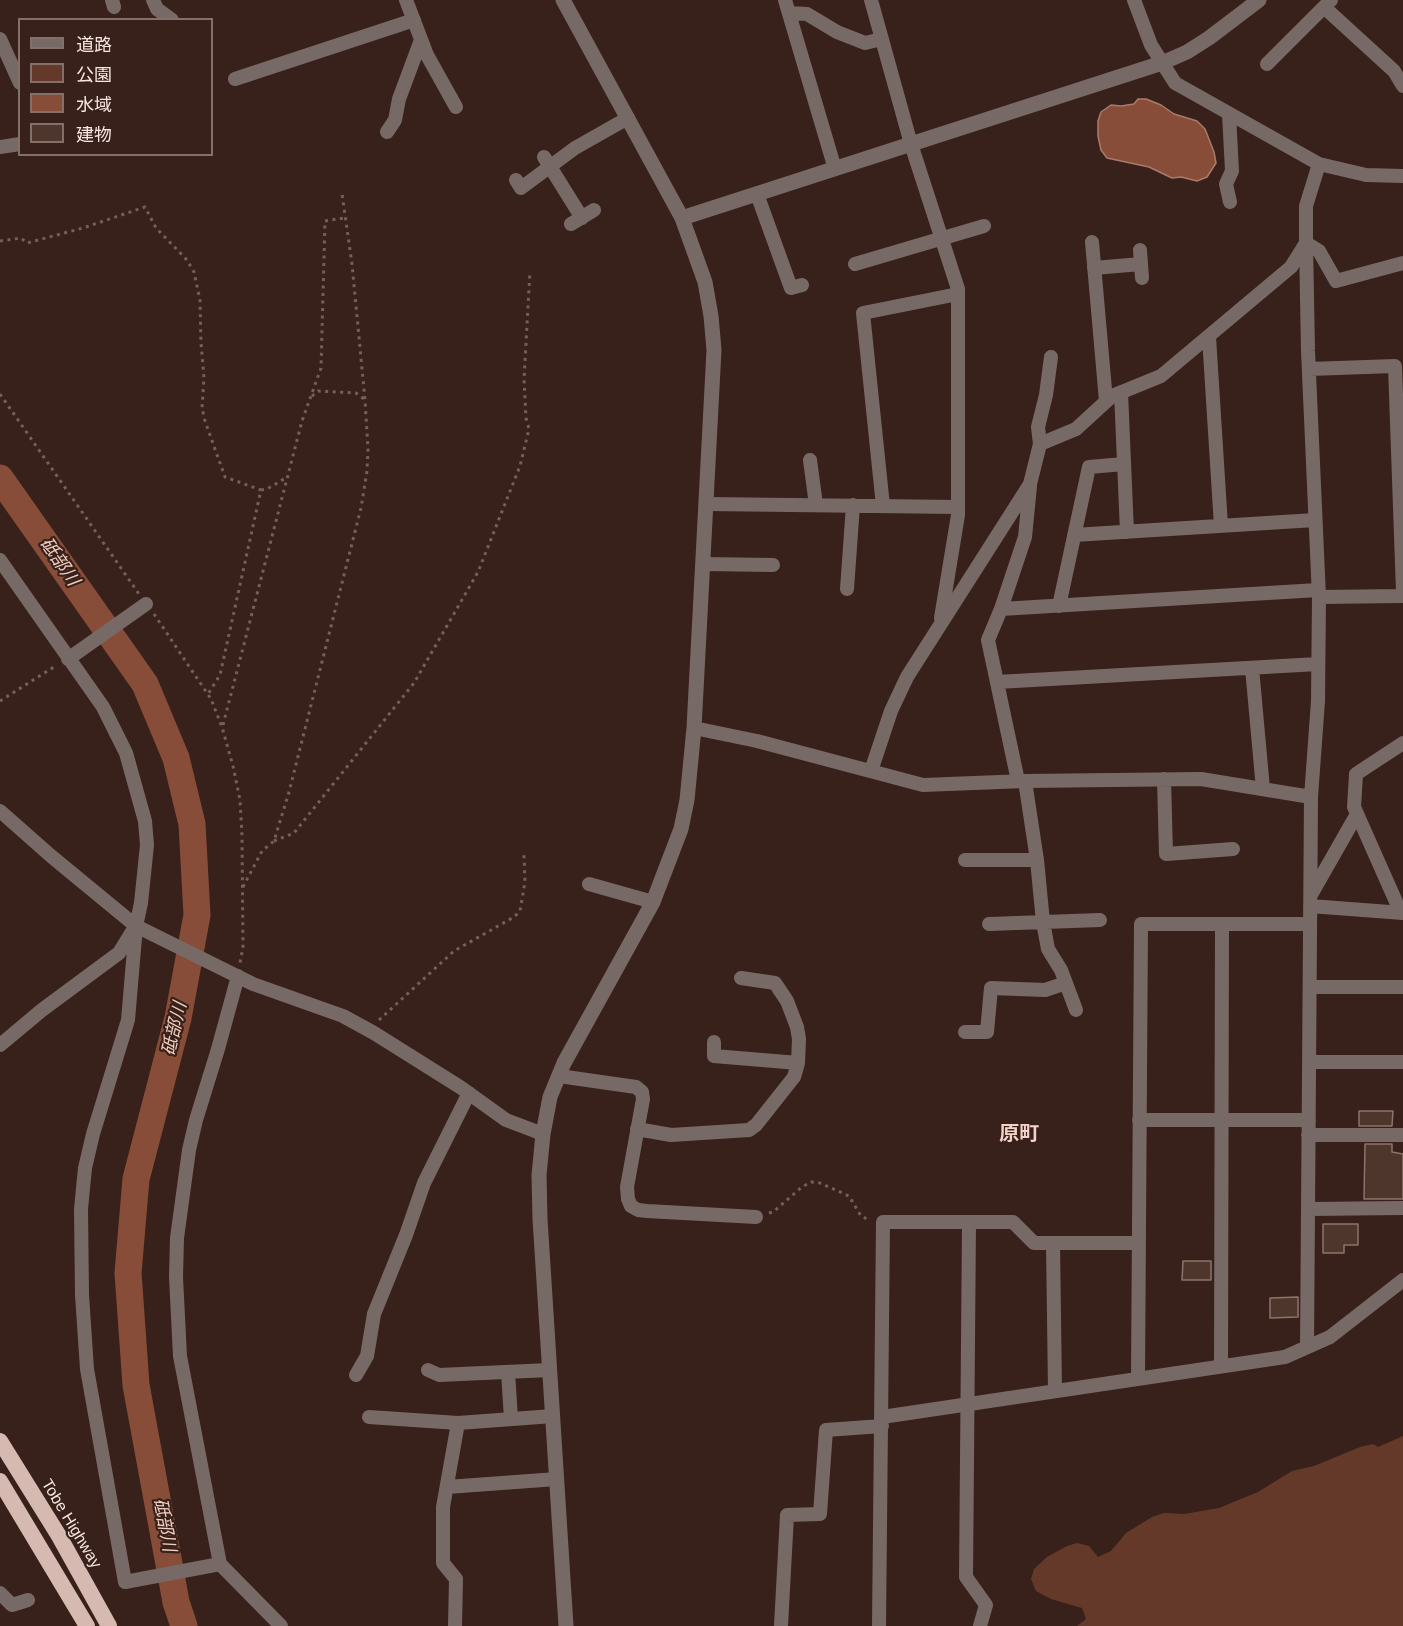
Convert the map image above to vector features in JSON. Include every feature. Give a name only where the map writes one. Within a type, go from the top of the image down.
[{"type":"highway","name":"Tobe Highway","points":[[0,1441],[59,1536],[109,1626]]},
{"type":"highway","points":[[0,1481],[87,1626]]},
{"type":"street","points":[[153,0],[157,9],[169,18]]},
{"type":"street","points":[[406,0],[427,55],[456,107]]},
{"type":"street","points":[[563,0],[682,218],[705,282],[711,316],[714,371],[694,728],[687,800],[681,829],[653,902],[564,1063],[550,1097],[543,1134],[539,1175],[540,1219],[566,1626]]},
{"type":"street","points":[[871,0],[911,144],[958,294],[958,507],[939,626]]},
{"type":"street","points":[[1134,0],[1150,45],[1175,84],[1319,164],[1366,175],[1403,176]]},
{"type":"street","points":[[682,218],[1161,63],[1187,52],[1209,38],[1259,0]]},
{"type":"street","points":[[1267,64],[1328,4],[1394,71],[1403,86]]},
{"type":"street","points":[[787,6],[807,14],[837,32],[866,43],[882,39]]},
{"type":"street","points":[[787,6],[835,169]]},
{"type":"street","points":[[235,80],[414,20]]},
{"type":"street","points":[[0,39],[14,55],[18,74]]},
{"type":"street","points":[[387,132],[396,120],[399,99],[421,40]]},
{"type":"street","points":[[1229,114],[1232,171],[1226,184],[1230,202]]},
{"type":"street","points":[[516,180],[521,188],[547,162],[628,118]]},
{"type":"street","points":[[0,147],[18,144]]},
{"type":"street","points":[[547,162],[582,217]]},
{"type":"street","points":[[1307,1347],[1311,797],[1318,701],[1319,594],[1309,369],[1306,206],[1319,164]]},
{"type":"street","points":[[757,194],[791,288],[802,285]]},
{"type":"street","points":[[855,264],[984,226]]},
{"type":"street","points":[[1092,242],[1106,401]]},
{"type":"street","points":[[1306,243],[1318,252],[1336,282],[1403,263]]},
{"type":"street","points":[[1040,444],[1077,429],[1112,396],[1161,376],[1291,267],[1306,243]]},
{"type":"street","points":[[1094,268],[1141,264]]},
{"type":"street","points":[[883,506],[863,314],[958,294]]},
{"type":"street","points":[[1209,337],[1221,526]]},
{"type":"street","points":[[1051,357],[1047,395],[1038,427],[1040,444],[1030,484],[1025,537],[988,640],[1022,781],[1037,860],[1048,949],[1061,970],[1076,1010]]},
{"type":"street","points":[[1001,609],[1319,594],[1403,594],[1395,366],[1309,369]]},
{"type":"street","points":[[1121,392],[1127,532]]},
{"type":"street","points":[[810,460],[816,505]]},
{"type":"street","points":[[1059,606],[1089,466],[1124,464]]},
{"type":"street","points":[[871,771],[891,711],[907,677],[1030,484]]},
{"type":"street","points":[[707,504],[958,507]]},
{"type":"street","points":[[847,589],[853,505]]},
{"type":"street","points":[[1074,535],[1315,520]]},
{"type":"street","points":[[0,560],[70,657],[117,732],[140,797],[147,845],[141,903],[142,928],[128,1020],[111,1072],[85,1168],[81,1209],[87,1369],[125,1582],[217,1564]]},
{"type":"street","points":[[703,564],[773,565]]},
{"type":"street","points":[[70,657],[144,606]]},
{"type":"street","points":[[997,682],[1318,664]]},
{"type":"street","points":[[1252,668],[1263,789]]},
{"type":"street","points":[[694,728],[757,741],[922,785],[1022,781],[1201,779],[1311,797]]},
{"type":"street","points":[[1402,913],[1354,807],[1356,774],[1403,743]]},
{"type":"street","points":[[1164,779],[1166,854],[1233,849]]},
{"type":"street","points":[[0,811],[51,856],[142,928],[253,984],[343,1016],[469,1093],[506,1120],[543,1134]]},
{"type":"street","points":[[1310,901],[1357,814]]},
{"type":"street","points":[[965,860],[1037,860]]},
{"type":"street","points":[[589,884],[653,902]]},
{"type":"street","points":[[1310,901],[1402,913]]},
{"type":"street","points":[[989,924],[1100,920]]},
{"type":"street","points":[[1138,1378],[1141,924],[1310,924]]},
{"type":"street","points":[[1221,1366],[1222,924]]},
{"type":"street","points":[[0,1045],[42,1010],[119,953],[142,928]]},
{"type":"street","points":[[232,973],[218,1049],[189,1150],[177,1238],[176,1277],[180,1356],[217,1564],[281,1626]]},
{"type":"street","points":[[637,1129],[671,1135],[749,1130],[756,1125],[794,1077],[800,1046],[797,1027],[782,990],[775,983],[741,978]]},
{"type":"street","points":[[965,1032],[987,1032],[991,988],[1045,990],[1066,983]]},
{"type":"street","points":[[1310,987],[1403,987]]},
{"type":"street","points":[[714,1042],[714,1056],[798,1063]]},
{"type":"street","points":[[1309,1062],[1403,1062]]},
{"type":"street","points":[[559,1076],[636,1088],[642,1092],[643,1099],[627,1187],[627,1199],[631,1206],[647,1211],[756,1217]]},
{"type":"street","points":[[356,1375],[367,1356],[374,1314],[424,1183],[469,1093]]},
{"type":"street","points":[[1139,1120],[1309,1120]]},
{"type":"street","points":[[1308,1134],[1403,1135]]},
{"type":"street","points":[[1308,1209],[1403,1208]]},
{"type":"street","points":[[879,1626],[883,1222],[1013,1222],[1034,1243],[1138,1243]]},
{"type":"street","points":[[969,1223],[966,1577],[986,1605],[980,1626]]},
{"type":"street","points":[[1053,1243],[1055,1391]]},
{"type":"street","points":[[781,1626],[787,1515],[820,1514],[826,1430],[967,1404],[1285,1357],[1330,1337],[1403,1280]]},
{"type":"street","points":[[428,1370],[439,1375],[550,1370]]},
{"type":"street","points":[[508,1372],[511,1419]]},
{"type":"street","points":[[369,1417],[458,1423],[552,1416]]},
{"type":"street","points":[[455,1626],[456,1579],[443,1563],[443,1507],[458,1423]]},
{"type":"street","points":[[447,1487],[557,1479]]},
{"type":"street","points":[[0,1593],[12,1605],[28,1600]]},
{"type":"path","points":[[274,841],[292,781],[361,508],[367,471],[365,400],[352,264],[342,194]]},
{"type":"path","points":[[0,242],[21,238],[27,243],[83,228],[145,207],[156,228],[187,260],[198,285],[201,343],[204,357],[202,408],[225,477],[267,489],[289,476]]},
{"type":"path","points":[[222,727],[302,421],[321,368],[325,221],[344,218]]},
{"type":"path","points":[[243,887],[262,851],[274,841],[294,833],[414,683],[478,572],[520,466],[529,429],[526,418],[524,379],[530,272]]},
{"type":"path","points":[[310,397],[318,391],[347,392],[356,393],[365,400]]},
{"type":"path","points":[[0,394],[144,606],[208,694],[222,727],[240,800],[243,947],[232,973]]},
{"type":"path","points":[[208,694],[220,675],[261,489]]},
{"type":"path","points":[[0,701],[70,657]]},
{"type":"path","points":[[354,1022],[362,1018],[376,1021],[382,1018],[454,951],[514,917],[520,911],[525,882],[524,855]]},
{"type":"path","points":[[756,1217],[773,1212],[811,1182],[820,1183],[849,1196],[861,1216],[870,1221]]},
{"type":"green space","points":[[1403,1436],[1403,1626],[1077,1626],[1086,1619],[1082,1608],[1051,1599],[1036,1591],[1031,1579],[1034,1569],[1047,1557],[1067,1546],[1077,1543],[1089,1546],[1098,1557],[1111,1551],[1126,1533],[1152,1517],[1164,1513],[1184,1514],[1219,1508],[1258,1492],[1292,1471],[1314,1466],[1360,1447],[1373,1444],[1378,1447]]},
{"type":"water","points":[[1138,99],[1146,99],[1174,114],[1197,121],[1205,129],[1216,163],[1207,177],[1197,181],[1181,177],[1172,178],[1149,167],[1107,158],[1101,150],[1098,136],[1098,121],[1101,112],[1111,105],[1134,104]]},
{"type":"building","points":[[1359,1111],[1393,1111],[1392,1126],[1359,1126]]},
{"type":"building","points":[[1365,1144],[1392,1144],[1392,1152],[1403,1154],[1403,1199],[1364,1199]]},
{"type":"building","points":[[1323,1224],[1358,1224],[1358,1245],[1344,1245],[1344,1253],[1323,1253]]},
{"type":"building","points":[[1183,1261],[1211,1261],[1211,1280],[1182,1280]]},
{"type":"building","points":[[1298,1297],[1298,1317],[1270,1318],[1270,1298]]},
{"type":"waterway","name":"砥部川","points":[[0,478],[145,684],[176,758],[192,824],[197,915],[178,1018],[136,1179],[128,1273],[136,1385],[176,1602],[184,1626]]},
{"type":"district","name":"原町","points":[[1019,1134]]}]
